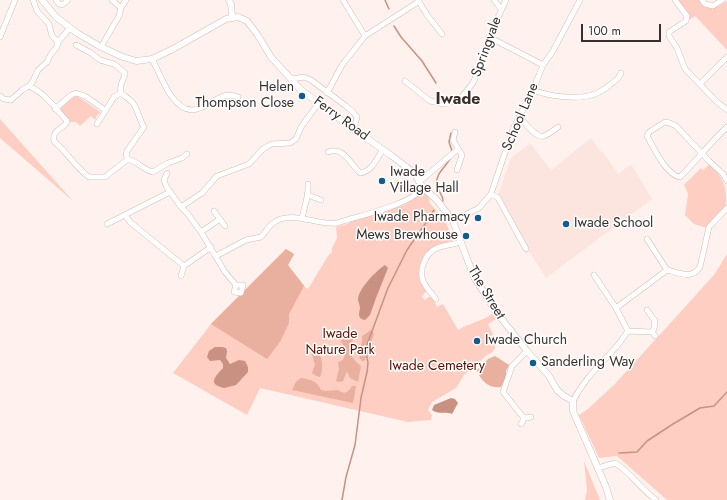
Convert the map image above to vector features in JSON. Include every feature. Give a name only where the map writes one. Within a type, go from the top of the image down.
[{"type":"street","points":[[0,37],[15,0]]},
{"type":"street","points":[[33,0],[37,11],[49,24],[52,36],[58,42]]},
{"type":"street","points":[[42,0],[56,17],[70,28],[101,47],[130,60],[142,61],[152,59],[173,49],[226,18],[232,17],[231,4],[229,0]]},
{"type":"street","points":[[56,0],[62,5],[68,0]]},
{"type":"street","points":[[112,0],[121,8]]},
{"type":"street","points":[[101,47],[119,16],[121,8],[126,0]]},
{"type":"street","points":[[343,0],[365,36]]},
{"type":"street","points":[[494,0],[501,9]]},
{"type":"street","name":"Springvale","points":[[405,81],[430,102],[444,104],[460,99],[473,83],[481,65],[489,38],[506,0]]},
{"type":"street","name":"School Lane","points":[[453,221],[479,208],[491,194],[513,129],[533,90],[543,66],[580,0]]},
{"type":"street","points":[[675,0],[687,16],[686,21],[669,32],[669,36],[677,48],[685,69],[716,102],[727,110]]},
{"type":"street","points":[[702,0],[705,4],[713,6],[722,0]]},
{"type":"street","points":[[327,93],[342,64],[365,36],[418,1],[442,34]]},
{"type":"street","name":"Ferry Road","points":[[232,17],[238,17],[247,21],[271,57],[300,89],[318,104],[410,169],[423,188],[436,199],[453,221]]},
{"type":"street","points":[[0,96],[4,99],[11,100],[29,86],[38,70],[47,62],[57,47],[58,42],[70,28]]},
{"type":"street","points":[[489,38],[543,66]]},
{"type":"street","points":[[76,45],[100,60],[114,64],[125,73],[125,76],[121,81],[121,93],[132,102],[144,127],[127,150],[126,155],[128,158]]},
{"type":"street","points":[[700,84],[727,57]]},
{"type":"street","points":[[152,59],[169,93],[183,108],[194,110],[208,105],[227,95],[235,94]]},
{"type":"street","points":[[533,90],[550,95],[579,97],[592,95],[604,90],[620,76],[621,72]]},
{"type":"street","points":[[292,79],[304,77],[311,80],[327,93],[336,98],[353,112],[356,117],[354,129]]},
{"type":"street","points":[[29,86],[44,96],[67,121],[66,124],[54,133],[54,141],[77,167],[89,177],[105,177],[128,158]]},
{"type":"street","points":[[56,109],[71,95],[76,93],[85,96],[105,110]]},
{"type":"street","points":[[97,124],[114,97],[121,93]]},
{"type":"street","points":[[181,207],[202,193],[217,176],[249,164],[263,149],[272,144],[290,143],[296,139],[301,127],[318,104]]},
{"type":"street","points":[[519,117],[538,136],[543,137],[558,127]]},
{"type":"street","points":[[727,127],[703,154],[680,177],[675,176],[659,158],[647,136],[649,132],[665,122],[676,126],[703,154],[725,173],[727,181]]},
{"type":"street","points":[[454,152],[453,140],[455,132]]},
{"type":"street","points":[[328,152],[334,150],[341,152],[360,172],[366,172],[383,149]]},
{"type":"street","points":[[454,152],[462,155],[457,170]]},
{"type":"street","points":[[419,182],[454,152]]},
{"type":"street","points":[[128,158],[138,162],[147,170],[153,172],[177,161],[187,154]]},
{"type":"street","points":[[234,161],[237,168]]},
{"type":"street","points":[[167,173],[164,180],[170,192],[201,232],[225,272],[236,285]]},
{"type":"street","points":[[302,218],[308,195],[308,184]]},
{"type":"street","points":[[216,256],[246,240],[263,236],[272,224],[280,219],[302,218],[312,221],[337,223],[403,201],[419,193],[423,188]]},
{"type":"street","points":[[107,224],[170,192]]},
{"type":"street","points":[[491,194],[498,198],[526,249]]},
{"type":"street","points":[[308,195],[321,200]]},
{"type":"street","points":[[646,239],[667,270],[691,274],[696,272],[700,267],[709,227],[727,208]]},
{"type":"street","points":[[214,211],[225,226]]},
{"type":"street","points":[[126,215],[130,222],[184,266]]},
{"type":"street","points":[[201,232],[220,219]]},
{"type":"street","name":"The Street","points":[[453,221],[474,277],[488,301],[527,351],[550,376],[557,390],[573,401]]},
{"type":"street","points":[[436,300],[424,283],[421,275],[426,257],[429,252],[437,248],[460,242]]},
{"type":"street","points":[[181,276],[184,266],[211,247]]},
{"type":"street","points":[[616,308],[667,270]]},
{"type":"street","points":[[594,275],[616,308],[628,331]]},
{"type":"street","points":[[647,310],[655,321],[652,331]]},
{"type":"street","points":[[628,331],[652,331]]},
{"type":"street","points":[[610,500],[598,468],[573,411],[573,401],[592,371],[617,346],[628,331]]},
{"type":"street","points":[[652,331],[655,336]]},
{"type":"street","points":[[527,351],[512,366],[503,392],[523,417],[531,417]]},
{"type":"street","points":[[521,424],[523,417]]},
{"type":"street","points":[[598,468],[615,462],[656,500]]},
{"type":"shaded area","name":"Iwade School","points":[[591,138],[601,152],[603,152],[618,174],[631,164],[652,199],[546,278],[527,248],[498,195],[511,158],[530,143],[551,170]]},
{"type":"shaded area","points":[[286,249],[294,254],[288,265],[304,286],[289,314],[289,323],[280,342],[267,359],[211,324]]},
{"type":"shaded area","points":[[385,265],[388,268],[370,315],[365,320],[362,319],[359,316],[359,295],[369,280]]},
{"type":"shaded area","points":[[371,330],[374,334],[372,341],[366,358],[362,361],[359,352],[362,336]]},
{"type":"shaded area","points":[[335,331],[353,339],[351,354],[354,360],[361,366],[358,382],[350,378],[347,371],[343,381],[336,381],[339,369],[338,362],[343,360],[346,352],[341,341],[334,333]]},
{"type":"shaded area","points":[[215,347],[226,348],[226,358],[230,364],[239,360],[245,361],[248,367],[248,372],[236,385],[224,388],[214,382],[215,377],[223,368],[223,364],[220,360],[210,361],[207,357],[209,351]]},
{"type":"shaded area","points":[[317,352],[319,353],[322,362],[322,372],[320,377],[312,373],[315,365],[312,354]]},
{"type":"shaded area","points":[[495,356],[509,365],[506,371],[506,377],[501,387],[493,387],[483,381],[477,370],[488,359]]},
{"type":"shaded area","points":[[302,378],[313,381],[321,390],[326,391],[338,390],[346,392],[352,386],[356,386],[353,403],[292,390],[297,381]]},
{"type":"shaded area","points":[[451,398],[455,399],[458,403],[452,414],[432,410],[434,405]]},
{"type":"green space","points":[[678,0],[700,0],[706,7],[710,8],[719,6],[727,1],[727,50],[695,16],[688,21],[688,14]]},
{"type":"green space","points":[[77,96],[100,113],[97,115],[95,120],[91,116],[80,126],[76,122],[68,122],[61,112],[61,108],[72,98]]},
{"type":"green space","points":[[0,119],[73,201],[0,138]]},
{"type":"green space","points":[[710,164],[718,173],[725,188],[726,206],[707,228],[694,224],[685,215],[688,194],[684,185],[701,168],[703,170]]},
{"type":"green space","name":"Iwade Nature Park","points":[[422,192],[427,194],[430,201],[429,202],[446,223],[453,240],[432,248],[423,257],[419,274],[421,283],[426,291],[422,297],[425,300],[432,297],[437,307],[443,304],[458,330],[492,314],[496,319],[488,324],[495,341],[495,346],[492,353],[487,355],[464,375],[456,388],[432,402],[428,410],[432,415],[431,420],[408,422],[260,388],[247,415],[173,373],[211,324],[286,249],[294,254],[288,265],[308,289],[332,252],[332,248],[337,238],[336,227],[405,205]]},
{"type":"green space","points":[[727,254],[727,500],[667,500],[617,456],[599,458],[579,415],[588,409],[615,384],[714,275]]},
{"type":"green space","points":[[584,461],[600,500],[585,500],[587,491]]},
{"type":"waterway","points":[[385,0],[389,9]]},
{"type":"waterway","points":[[394,26],[401,37],[422,61],[436,83]]},
{"type":"waterway","points":[[451,133],[449,142],[452,151]]},
{"type":"waterway","points":[[443,201],[438,188],[437,178],[451,157]]},
{"type":"waterway","points":[[342,500],[346,477],[355,445],[361,398],[367,372],[368,363],[366,351],[368,342],[388,288],[407,250],[430,217]]},
{"type":"waterway","points":[[619,453],[637,452],[647,441],[673,424],[700,408],[714,406],[727,392]]},
{"type":"place","name":"Helen Thompson Close","points":[[302,96]]},
{"type":"place","name":"Iwade Village Hall","points":[[382,181]]},
{"type":"place","name":"Iwade Pharmacy","points":[[478,218]]},
{"type":"place","name":"Iwade School","points":[[566,224]]},
{"type":"place","name":"Mews Brewhouse","points":[[466,236]]},
{"type":"place","name":"Iwade Church","points":[[477,341]]},
{"type":"place","name":"Sanderling Way","points":[[533,363]]},
{"type":"district","name":"Iwade","points":[[458,100]]},
{"type":"park label","name":"Iwade Cemetery","points":[[437,367]]}]
